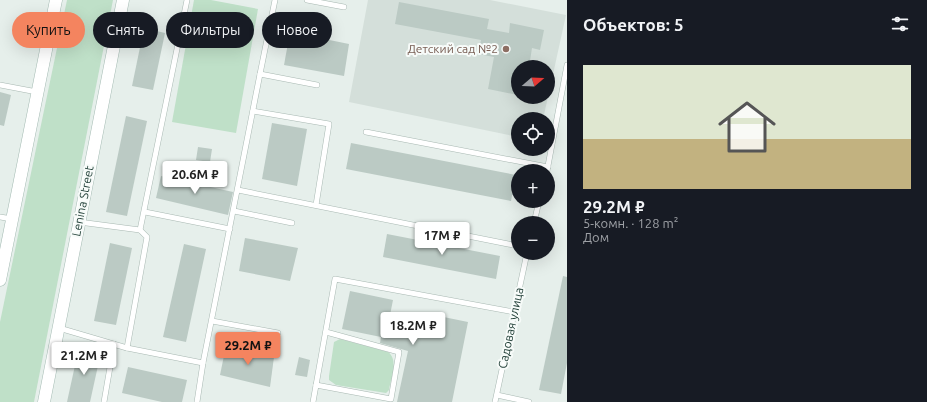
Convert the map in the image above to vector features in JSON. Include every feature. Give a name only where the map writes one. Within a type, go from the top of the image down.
[{"type":"main road","points":[[0,280],[56,0]]},
{"type":"main road","name":"Lenina Street","points":[[44,402],[123,0]]},
{"type":"lane","points":[[140,230],[145,212],[187,0]]},
{"type":"lane","points":[[197,402],[203,363],[275,0]]},
{"type":"lane","points":[[307,0],[344,7]]},
{"type":"lane","points":[[548,164],[567,64]]},
{"type":"lane","points":[[260,74],[317,86]]},
{"type":"lane","points":[[0,85],[37,92]]},
{"type":"lane","points":[[253,111],[329,124],[316,205]]},
{"type":"lane","points":[[366,132],[523,164]]},
{"type":"lane","points":[[238,190],[511,245]]},
{"type":"lane","points":[[234,211],[292,223]]},
{"type":"lane","points":[[145,212],[230,229]]},
{"type":"lane","points":[[0,217],[12,219]]},
{"type":"lane","points":[[79,222],[140,230],[147,237],[127,348]]},
{"type":"lane","name":"Садовая улица","points":[[495,402],[525,260]]},
{"type":"lane","points":[[313,402],[335,279],[514,312]]},
{"type":"lane","points":[[212,321],[278,333]]},
{"type":"lane","points":[[58,328],[74,334],[127,348],[203,363]]},
{"type":"lane","points":[[316,385],[391,399],[399,352],[326,332]]},
{"type":"lane","points":[[104,402],[114,344]]},
{"type":"lane","points":[[497,395],[529,402]]},
{"type":"shaded area","points":[[368,0],[490,0],[566,15],[555,65],[555,60],[511,60],[511,104],[546,104],[545,112],[511,112],[511,136],[349,102]]},
{"type":"green space","points":[[67,0],[113,0],[111,12],[93,12],[93,48],[104,48],[34,402],[0,402],[0,322],[57,48],[85,48],[85,12],[65,12]]},
{"type":"green space","points":[[194,0],[211,0],[258,9],[254,32],[254,12],[192,12]]},
{"type":"green space","points":[[185,48],[251,48],[236,133],[172,122]]},
{"type":"green space","points":[[340,339],[388,352],[391,355],[394,364],[389,390],[386,393],[336,385],[329,380],[334,342]]},
{"type":"building","name":"Детский сад №2","points":[[399,2],[489,19],[487,29],[509,33],[510,23],[544,30],[540,50],[532,48],[530,60],[511,60],[511,94],[488,89],[494,57],[478,54],[481,40],[395,24]]},
{"type":"building","points":[[158,31],[165,33],[153,90],[132,86],[140,48],[158,48]]},
{"type":"building","points":[[332,41],[349,44],[344,76],[284,65],[287,48],[332,48]]},
{"type":"building","points":[[0,92],[11,95],[4,126],[0,125]]},
{"type":"building","points":[[126,116],[147,121],[127,216],[106,212]]},
{"type":"building","points":[[272,123],[307,129],[297,186],[262,179]]},
{"type":"building","points":[[351,143],[511,174],[511,201],[346,169]]},
{"type":"building","points":[[198,147],[212,149],[210,162],[196,160]]},
{"type":"building","points":[[161,176],[233,192],[228,215],[156,198]]},
{"type":"building","points":[[387,234],[500,256],[496,279],[383,257]]},
{"type":"building","points":[[245,238],[298,248],[290,281],[239,271]]},
{"type":"building","points":[[110,243],[132,248],[116,325],[94,321]]},
{"type":"building","points":[[184,244],[206,249],[186,342],[163,337]]},
{"type":"building","points":[[563,276],[567,277],[567,363],[561,394],[539,390]]},
{"type":"building","points":[[350,291],[393,300],[390,315],[422,321],[424,313],[468,322],[452,402],[397,402],[408,351],[380,343],[381,337],[342,329]]},
{"type":"building","points":[[226,346],[274,357],[270,387],[220,375]]},
{"type":"building","points":[[79,347],[101,352],[90,402],[67,402]]},
{"type":"building","points":[[299,357],[310,360],[307,377],[295,375]]},
{"type":"building","points":[[128,367],[187,380],[182,402],[162,402],[122,393]]},
{"type":"place","name":"Детский сад №2","points":[[506,49]]}]
